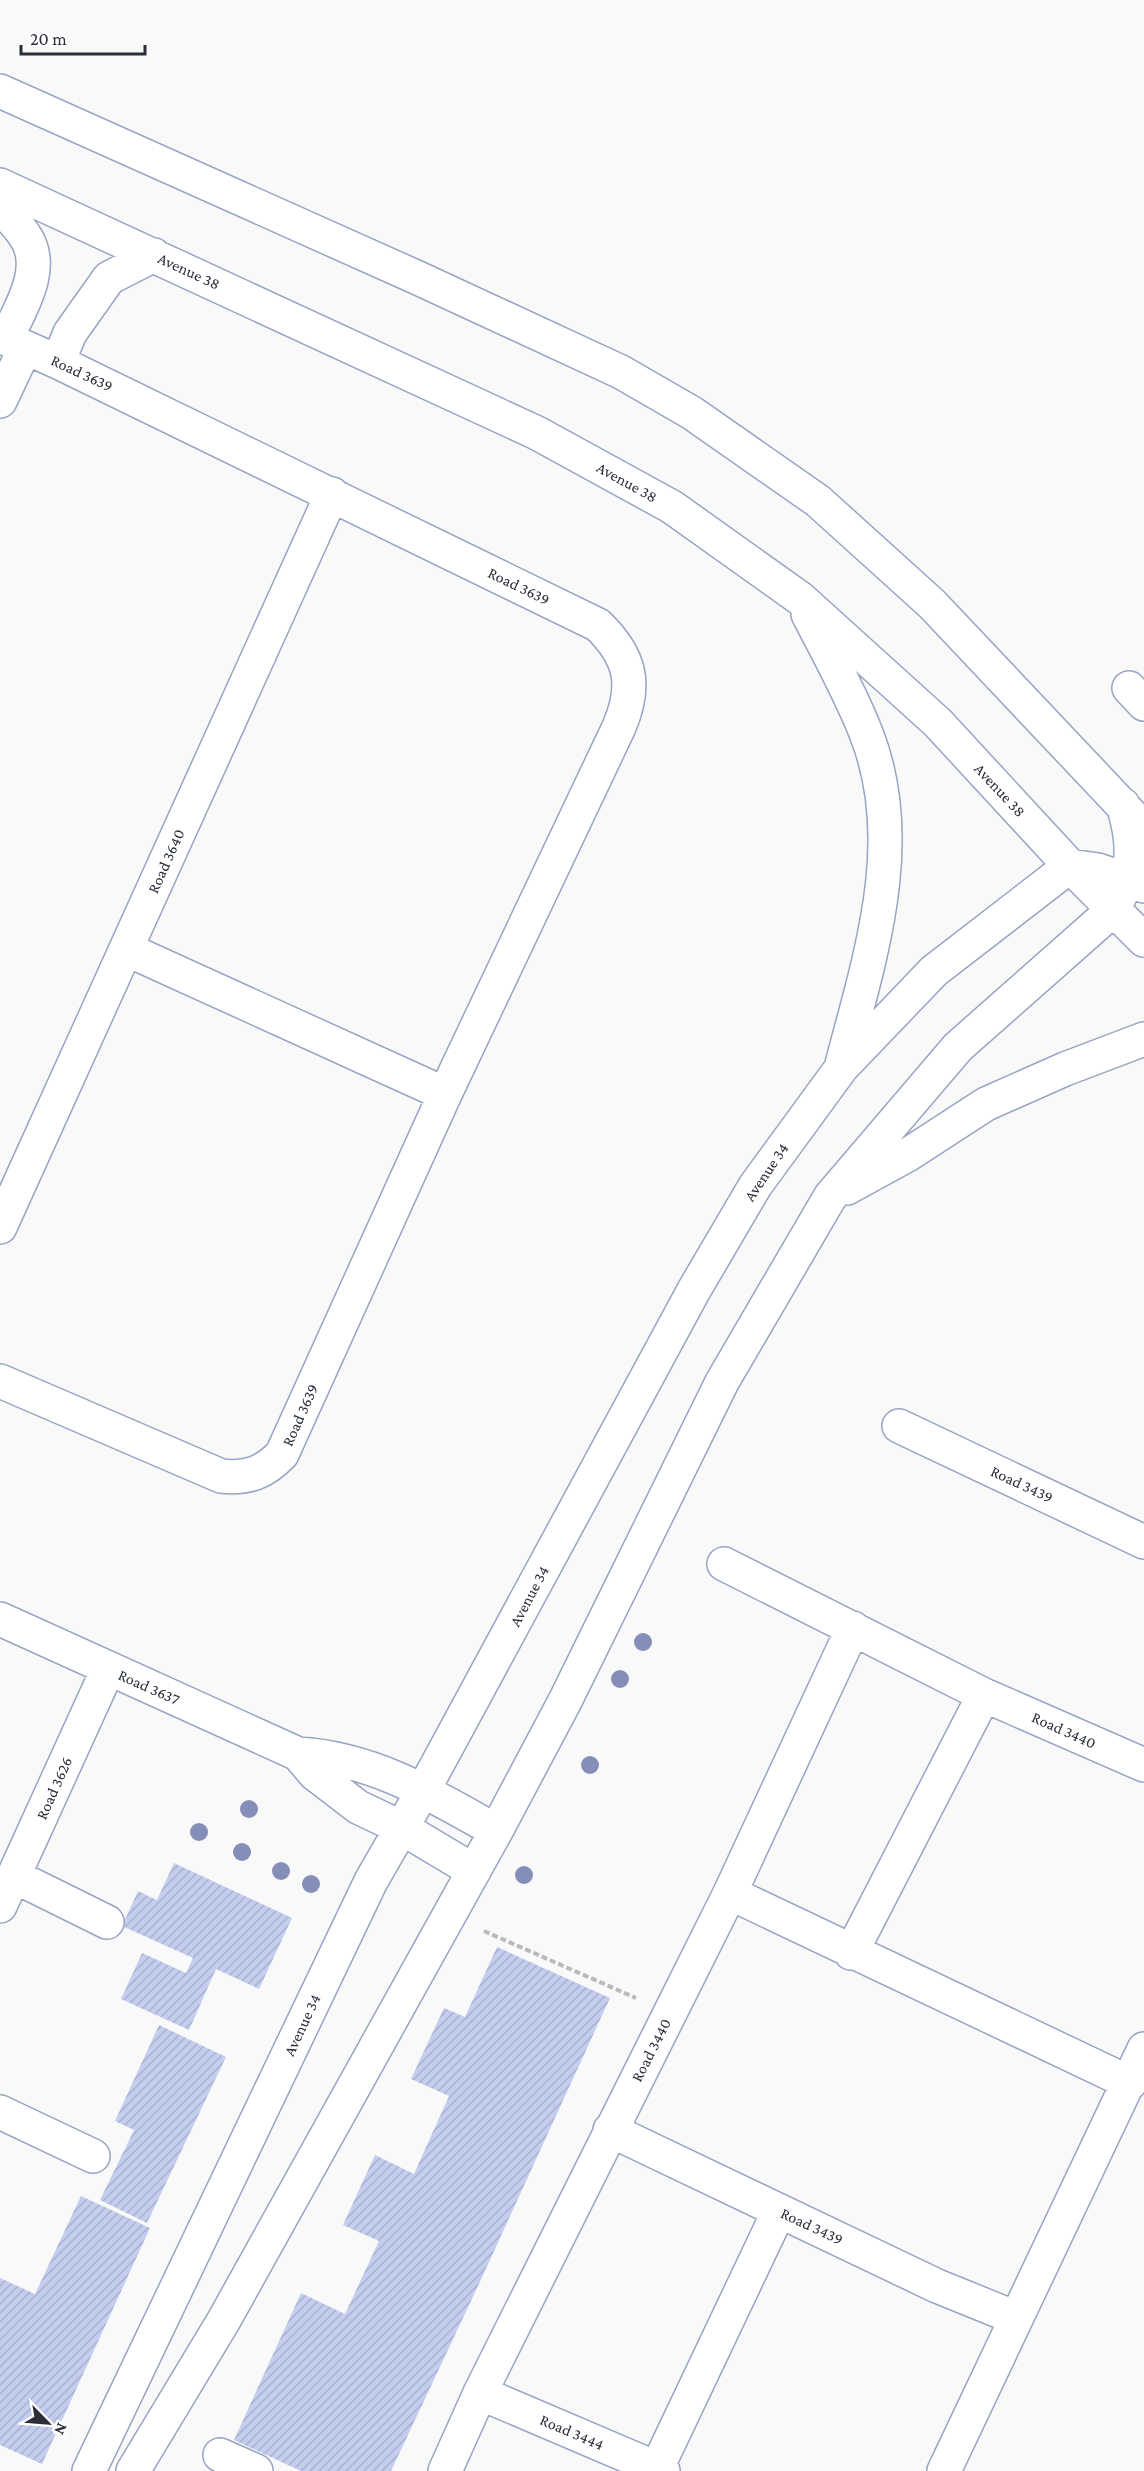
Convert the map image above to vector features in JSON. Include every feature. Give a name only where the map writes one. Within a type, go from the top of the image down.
[{"type":"street","points":[[0,91],[418,278],[621,372],[692,413],[818,501],[923,596],[1133,817],[1132,854],[1136,882],[1113,909],[958,1047],[830,1197],[722,1382],[565,1701],[496,1831],[224,2320],[133,2471]]},
{"type":"street","name":"Avenue 38","points":[[0,185],[537,433],[672,507],[801,599],[938,723],[1070,866],[1144,940]]},
{"type":"street","points":[[0,206],[26,238],[33,258],[31,284],[11,341],[0,401]]},
{"type":"street","points":[[58,362],[70,333],[110,278],[154,255]]},
{"type":"street","name":"Road 3639","points":[[0,1381],[221,1476],[239,1478],[255,1474],[270,1466],[282,1454],[445,1094],[619,727],[628,706],[629,683],[625,661],[614,641],[598,625],[332,494],[11,341]]},
{"type":"street","name":"Road 3640","points":[[1,1223],[332,494]]},
{"type":"street","points":[[801,599],[867,734],[887,820],[884,879],[871,952],[842,1067]]},
{"type":"street","points":[[1070,866],[1098,870],[1136,882]]},
{"type":"street","name":"Avenue 34","points":[[89,2471],[370,1881],[424,1789],[694,1290],[755,1186],[842,1067],[934,971],[1070,866]]},
{"type":"street","points":[[126,949],[445,1094]]},
{"type":"street","points":[[830,1197],[909,1154],[986,1104],[1144,1039]]},
{"type":"street","name":"Road 3439","points":[[899,1426],[1144,1542]]},
{"type":"street","name":"Road 3440","points":[[724,1564],[984,1695],[1144,1765]]},
{"type":"street","name":"Road 3637","points":[[0,1619],[298,1754],[324,1755],[350,1760],[424,1789],[496,1831]]},
{"type":"street","name":"Road 3440","points":[[445,2471],[480,2393],[730,1893],[853,1628]]},
{"type":"street","name":"Road 3626","points":[[0,1906],[108,1669]]},
{"type":"street","points":[[851,1953],[984,1695]]},
{"type":"street","name":"Road 3637","points":[[298,1754],[315,1774],[358,1807],[402,1828],[474,1871]]},
{"type":"street","points":[[14,1876],[106,1922]]},
{"type":"street","points":[[730,1893],[851,1953],[1130,2083]]},
{"type":"street","points":[[944,2471],[1130,2083],[1144,2049]]},
{"type":"street","points":[[0,2112],[93,2156]]},
{"type":"street","name":"Road 3439","points":[[610,2130],[937,2286],[1016,2318]]},
{"type":"street","points":[[660,2470],[779,2211]]},
{"type":"street","name":"Road 3444","points":[[480,2393],[660,2470]]},
{"type":"street","points":[[220,2455],[256,2471]]},
{"type":"path","points":[[449,1916],[670,2012]]},
{"type":"building","points":[[174,1863],[292,1918],[259,1989],[216,1969],[189,2030],[121,1999],[142,1953],[186,1973],[193,1958],[122,1926],[138,1891],[157,1900]]},
{"type":"building","points":[[497,1947],[610,1998],[391,2471],[301,2471],[234,2440],[301,2293],[345,2314],[379,2241],[343,2225],[375,2155],[414,2174],[449,2096],[411,2079],[444,2008],[465,2017]]},
{"type":"building","points":[[159,2025],[226,2057],[147,2223],[100,2200],[134,2130],[115,2121]]},
{"type":"building","points":[[81,2196],[150,2228],[42,2464],[0,2445],[0,2278],[35,2294]]}]
